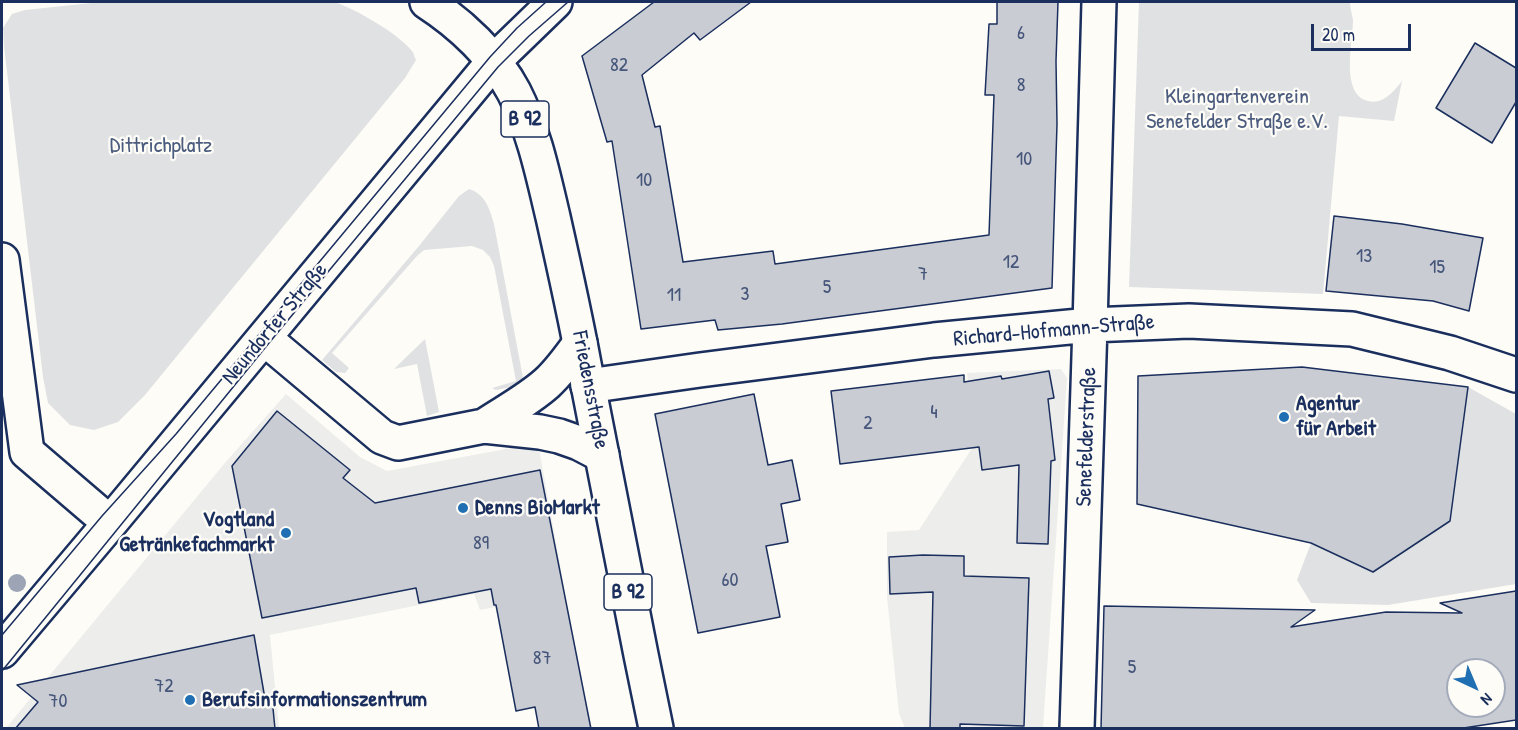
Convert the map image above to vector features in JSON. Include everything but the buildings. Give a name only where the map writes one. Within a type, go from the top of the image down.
[{"type":"street","name":"B 92","points":[[427,2],[464,31],[494,62]]},
{"type":"street","name":"Neundorfer Straße","points":[[2,651],[494,62],[555,2]]},
{"type":"street","name":"Senefelderstraße","points":[[1077,729],[1099,2]]},
{"type":"street","name":"Friedensstraße","points":[[494,62],[514,93],[527,122],[540,163],[570,291],[656,729]]},
{"type":"street","points":[[2,260],[14,456],[110,523]]},
{"type":"street","name":"Richard-Hofmann-Straße","points":[[588,386],[934,340],[1090,325],[1189,321],[1352,329],[1450,353],[1516,375]]},
{"type":"street","points":[[264,338],[382,437],[398,443],[484,426],[559,436],[602,455]]},
{"type":"street","points":[[484,426],[547,383],[580,343]]},
{"type":"shaded area","points":[[1061,369],[1067,378],[1043,728],[905,728],[899,714],[887,597],[887,532],[919,530],[974,445],[967,373]]},
{"type":"shaded area","points":[[286,394],[360,457],[387,471],[538,443],[565,593],[480,610],[474,594],[270,635],[279,728],[6,728],[224,464]]},
{"type":"green space","name":"Dittrichplatz","points":[[101,2],[334,2],[387,30],[406,44],[416,60],[405,78],[145,395],[118,422],[94,430],[70,425],[48,403],[43,377],[3,28],[12,14],[25,10]]},
{"type":"green space","name":"Kleingartenverein Senefelder Straße e.V.","points":[[1139,2],[1350,2],[1353,20],[1350,53],[1351,78],[1359,96],[1368,101],[1379,101],[1388,96],[1402,81],[1394,121],[1339,116],[1323,294],[1129,287]]},
{"type":"green space","points":[[469,189],[483,198],[494,224],[523,378],[517,386],[496,390],[492,388],[516,381],[494,266],[490,257],[483,250],[472,246],[424,250],[417,256],[332,353],[349,368],[345,373],[336,372],[322,360],[459,196]]},
{"type":"green space","points":[[425,339],[439,412],[427,416],[417,364],[394,369]]},
{"type":"green space","points":[[1468,387],[1516,414],[1516,584],[1388,605],[1311,603],[1297,580],[1311,543],[1373,572],[1450,521]]},
{"type":"tram line","points":[[2,635],[102,516],[176,434],[490,57],[546,2]]},
{"type":"tram line","points":[[2,671],[269,343],[498,67],[568,2]]},
{"type":"place","name":"Agentur für Arbeit","points":[[1284,417]]},
{"type":"place","name":"Denns BioMarkt","points":[[463,508]]},
{"type":"place","name":"Vogtland Getränkefachmarkt","points":[[286,533]]},
{"type":"place","name":"Berufsinformationszentrum","points":[[190,700]]}]
